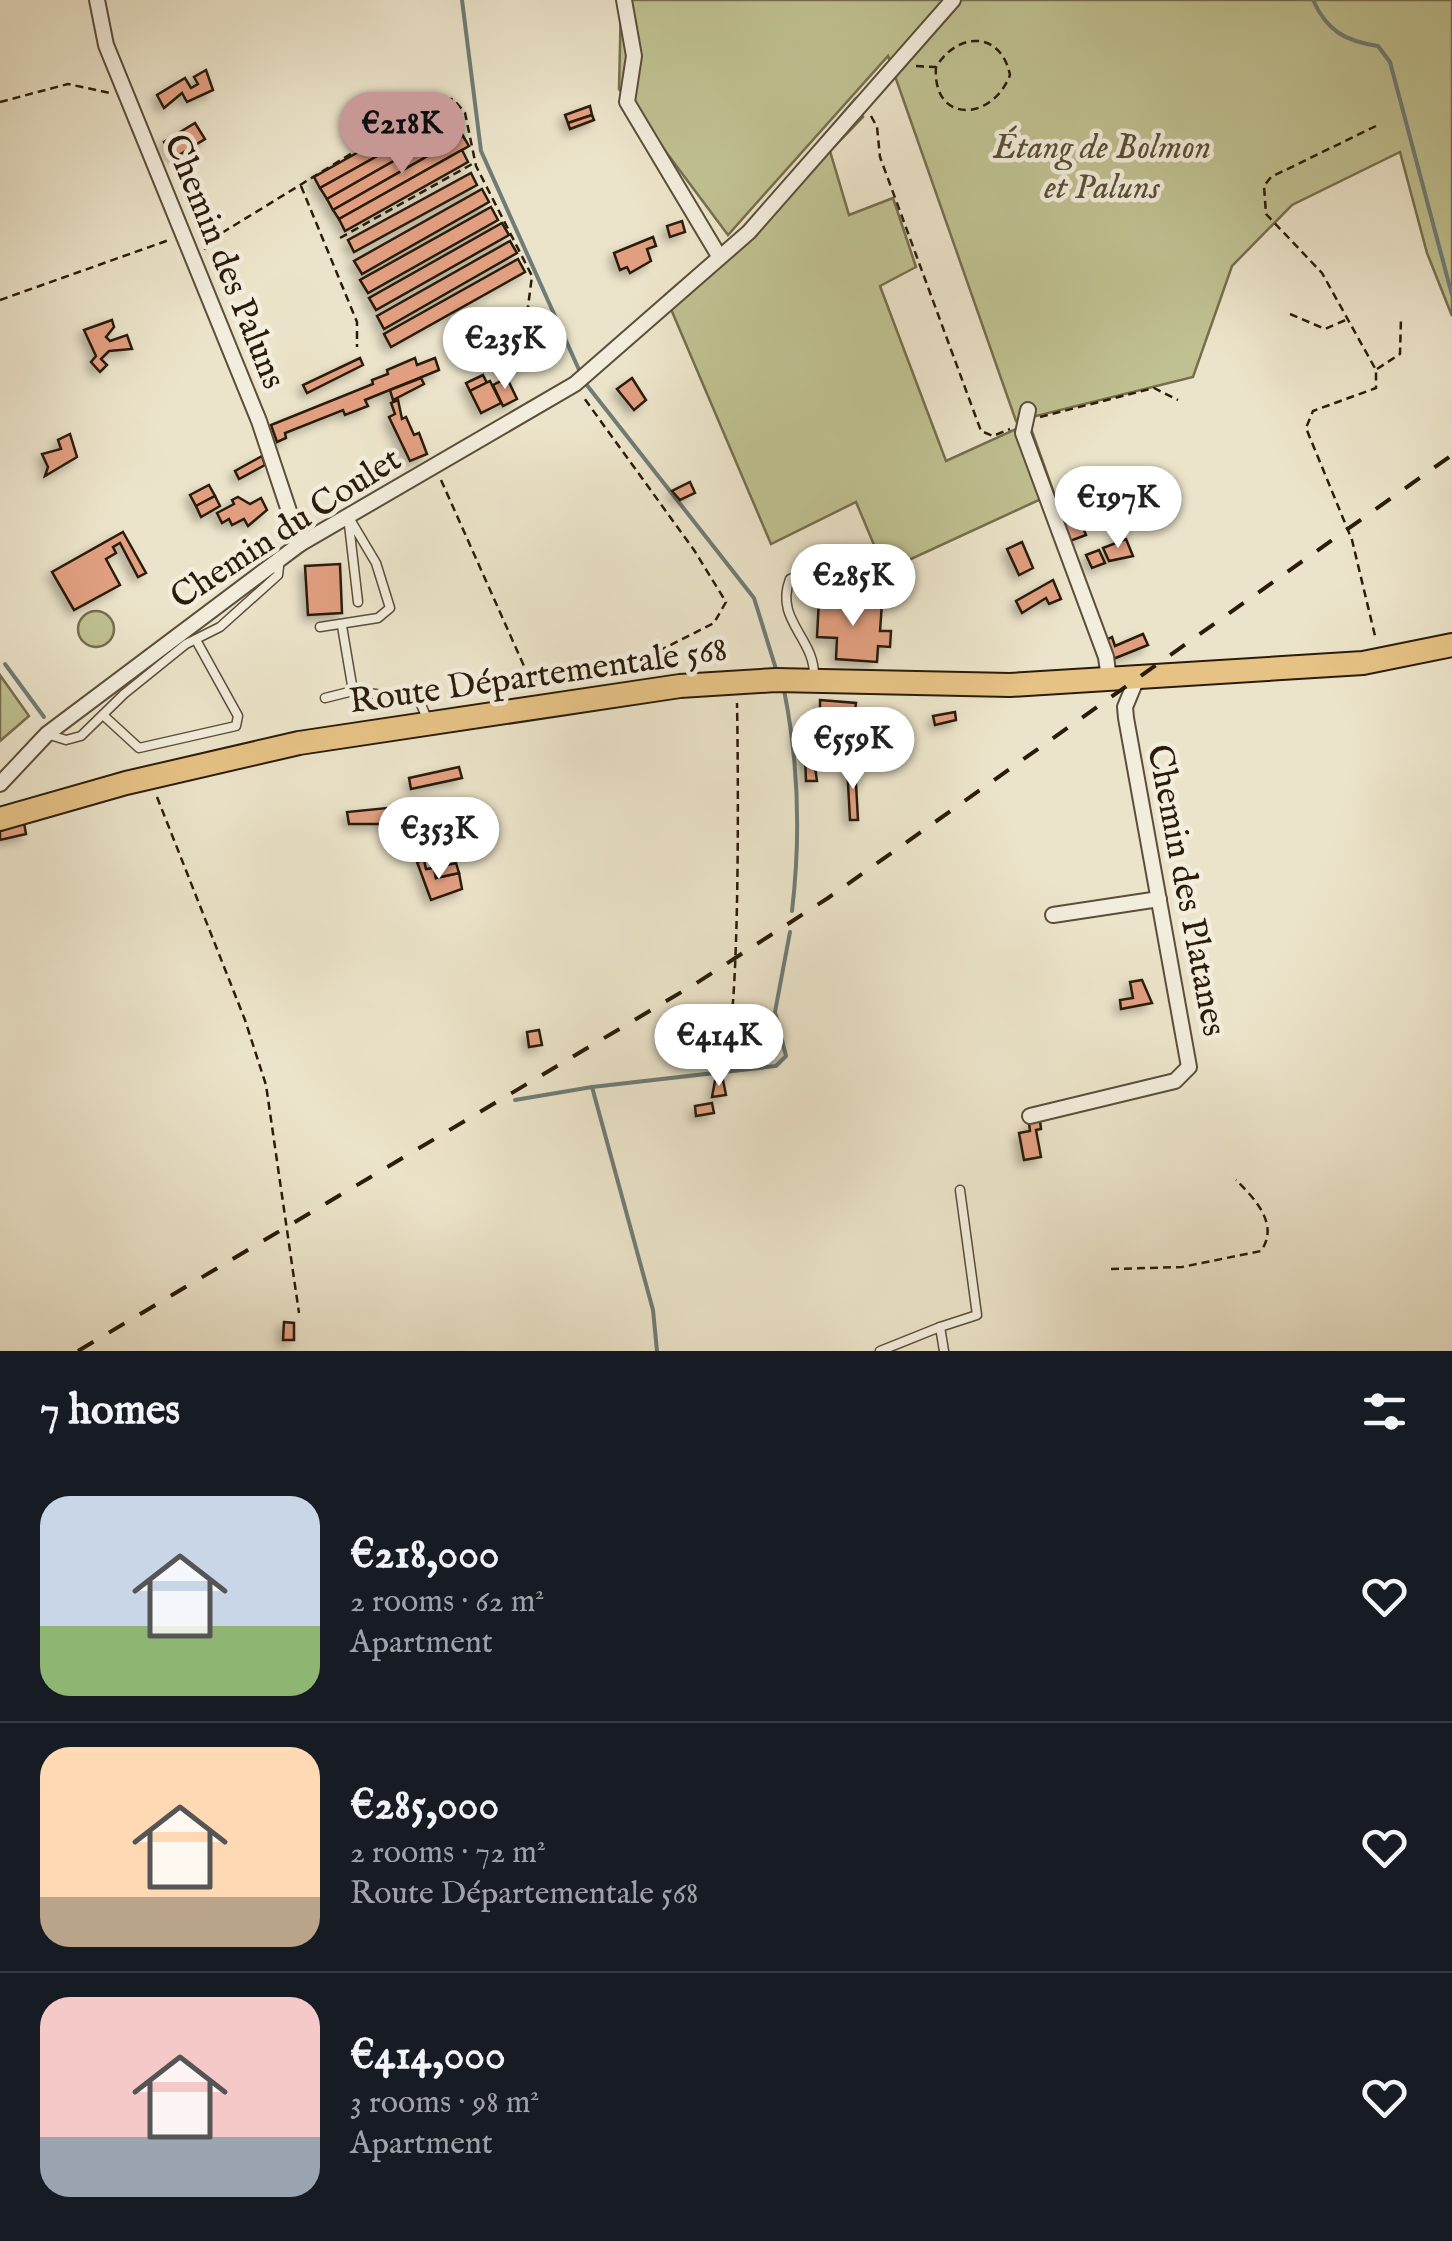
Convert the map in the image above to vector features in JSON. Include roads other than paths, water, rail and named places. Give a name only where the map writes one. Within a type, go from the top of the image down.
[{"type":"main road","name":"Route Départementale 568","points":[[0,819],[150,777],[298,743],[428,721],[737,682],[814,680],[967,685],[1137,678],[1382,661],[1452,645]]},
{"type":"street","name":"Chemin des Paluns","points":[[97,0],[106,46],[259,422],[300,544]]},
{"type":"street","points":[[624,0],[634,56],[627,102],[719,256]]},
{"type":"street","name":"Chemin du Coulet","points":[[0,784],[47,734],[300,544],[574,384],[749,232],[953,0]]},
{"type":"street","points":[[1026,417],[1023,434],[1106,657],[1109,679]]},
{"type":"street","name":"Chemin des Platanes","points":[[1030,1116],[1174,1081],[1186,1074],[1189,1060],[1125,712],[1137,678]]},
{"type":"street","points":[[1053,914],[1160,899]]},
{"type":"lane","points":[[348,516],[358,602]]},
{"type":"lane","points":[[320,627],[378,618],[390,608],[376,563],[348,516]]},
{"type":"lane","points":[[47,734],[74,739],[196,640],[220,627],[278,575],[280,558]]},
{"type":"lane","points":[[814,680],[813,659],[784,602],[790,579],[815,570],[884,588]]},
{"type":"lane","points":[[342,626],[353,691]]},
{"type":"lane","points":[[102,715],[132,744],[150,749],[236,726],[238,716],[196,640]]},
{"type":"lane","points":[[324,698],[353,691],[413,699],[420,702],[428,721]]},
{"type":"lane","points":[[880,1351],[977,1315],[960,1190]]},
{"type":"lane","points":[[940,1327],[944,1351]]},
{"type":"waterway","points":[[462,0],[481,151],[580,372]]},
{"type":"waterway","points":[[1313,0],[1324,20],[1338,33],[1378,46],[1390,62],[1452,295]]},
{"type":"waterway","points":[[586,384],[754,598],[776,669]]},
{"type":"waterway","points":[[5,664],[44,717]]},
{"type":"waterway","points":[[784,690],[797,800],[792,911]]},
{"type":"waterway","points":[[657,1351],[653,1310],[592,1087],[776,1066],[786,1056],[775,1012],[790,932]]},
{"type":"waterway","points":[[515,1100],[592,1087]]},
{"type":"railway","points":[[78,1351],[695,984],[828,898],[1452,455]]},
{"type":"park label","name":"Étang de Bolmon et Paluns","points":[[1102,166]]}]
